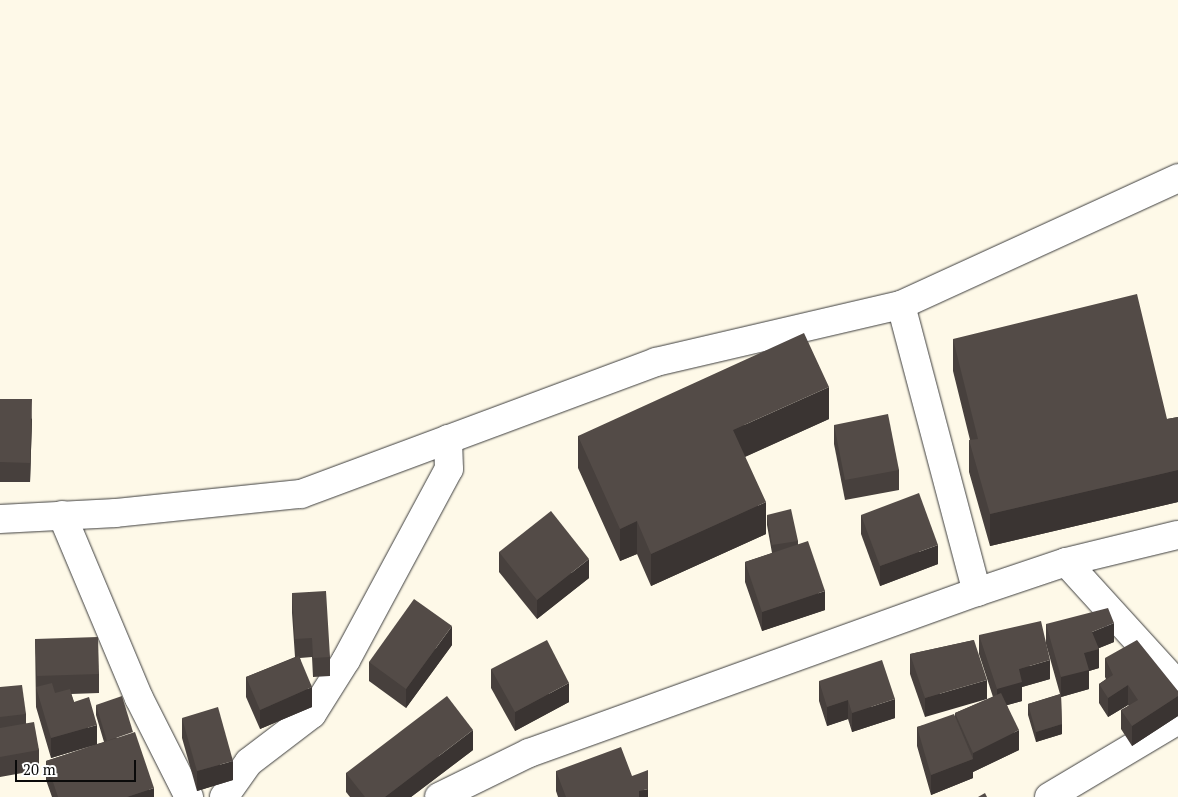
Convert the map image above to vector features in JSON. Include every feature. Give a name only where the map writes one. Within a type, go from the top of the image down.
[{"type":"street","points":[[0,519],[301,494],[656,362],[901,305],[1178,178]]},
{"type":"street","points":[[901,305],[977,592]]},
{"type":"street","points":[[224,797],[248,762],[312,714],[346,660],[449,469],[448,439]]},
{"type":"street","points":[[62,515],[139,698],[189,797]]},
{"type":"street","points":[[439,797],[528,753],[977,592],[1066,562],[1178,535]]},
{"type":"street","points":[[1066,562],[1178,686]]},
{"type":"street","points":[[1050,797],[1178,720]]},
{"type":"building","points":[[1137,294],[1167,419],[1178,417],[1178,470],[990,514],[969,440],[978,439],[953,339]]},
{"type":"building","points":[[804,333],[829,387],[733,430],[766,502],[651,554],[637,521],[620,529],[578,436]]},
{"type":"building","points":[[0,399],[32,399],[30,463],[0,462]]},
{"type":"building","points":[[888,414],[899,470],[845,480],[834,425]]},
{"type":"building","points":[[919,493],[938,545],[880,566],[861,515]]},
{"type":"building","points":[[791,509],[798,541],[772,545],[767,515]]},
{"type":"building","points":[[551,511],[589,559],[537,600],[499,552]]},
{"type":"building","points":[[808,541],[825,591],[762,612],[745,562]]},
{"type":"building","points":[[326,591],[330,657],[313,658],[312,638],[295,639],[292,593]]},
{"type":"building","points":[[414,599],[452,626],[406,689],[369,662]]},
{"type":"building","points":[[1108,608],[1114,623],[1092,632],[1099,649],[1084,653],[1089,670],[1061,677],[1046,624]]},
{"type":"building","points":[[1041,621],[1050,660],[1019,669],[1022,682],[997,689],[979,635]]},
{"type":"building","points":[[98,637],[99,674],[37,676],[35,639]]},
{"type":"building","points":[[547,640],[569,683],[515,712],[491,669]]},
{"type":"building","points":[[974,640],[987,680],[925,698],[910,654]]},
{"type":"building","points":[[1137,640],[1178,691],[1178,696],[1132,726],[1121,710],[1138,700],[1128,685],[1108,698],[1099,684],[1113,675],[1105,658]]},
{"type":"building","points":[[299,656],[312,687],[260,710],[246,677]]},
{"type":"building","points":[[882,660],[895,699],[852,713],[848,700],[827,707],[819,681]]},
{"type":"building","points":[[52,683],[55,693],[70,689],[74,702],[89,697],[97,725],[51,738],[36,687]]},
{"type":"building","points":[[22,685],[26,714],[0,717],[0,687]]},
{"type":"building","points":[[1001,693],[1019,730],[973,753],[955,713]]},
{"type":"building","points":[[1061,694],[1062,724],[1036,732],[1028,704]]},
{"type":"building","points":[[122,696],[133,732],[107,741],[96,705]]},
{"type":"building","points":[[447,696],[473,730],[385,797],[365,797],[346,773]]},
{"type":"building","points":[[218,707],[233,761],[197,771],[182,718]]},
{"type":"building","points":[[954,714],[973,759],[931,775],[917,727]]},
{"type":"building","points":[[34,722],[39,750],[0,757],[0,728]]},
{"type":"building","points":[[135,732],[154,788],[127,797],[58,797],[46,761]]},
{"type":"building","points":[[621,747],[632,776],[648,770],[648,789],[639,791],[639,797],[566,797],[556,771]]},
{"type":"building","points":[[985,793],[987,797],[978,797]]}]
